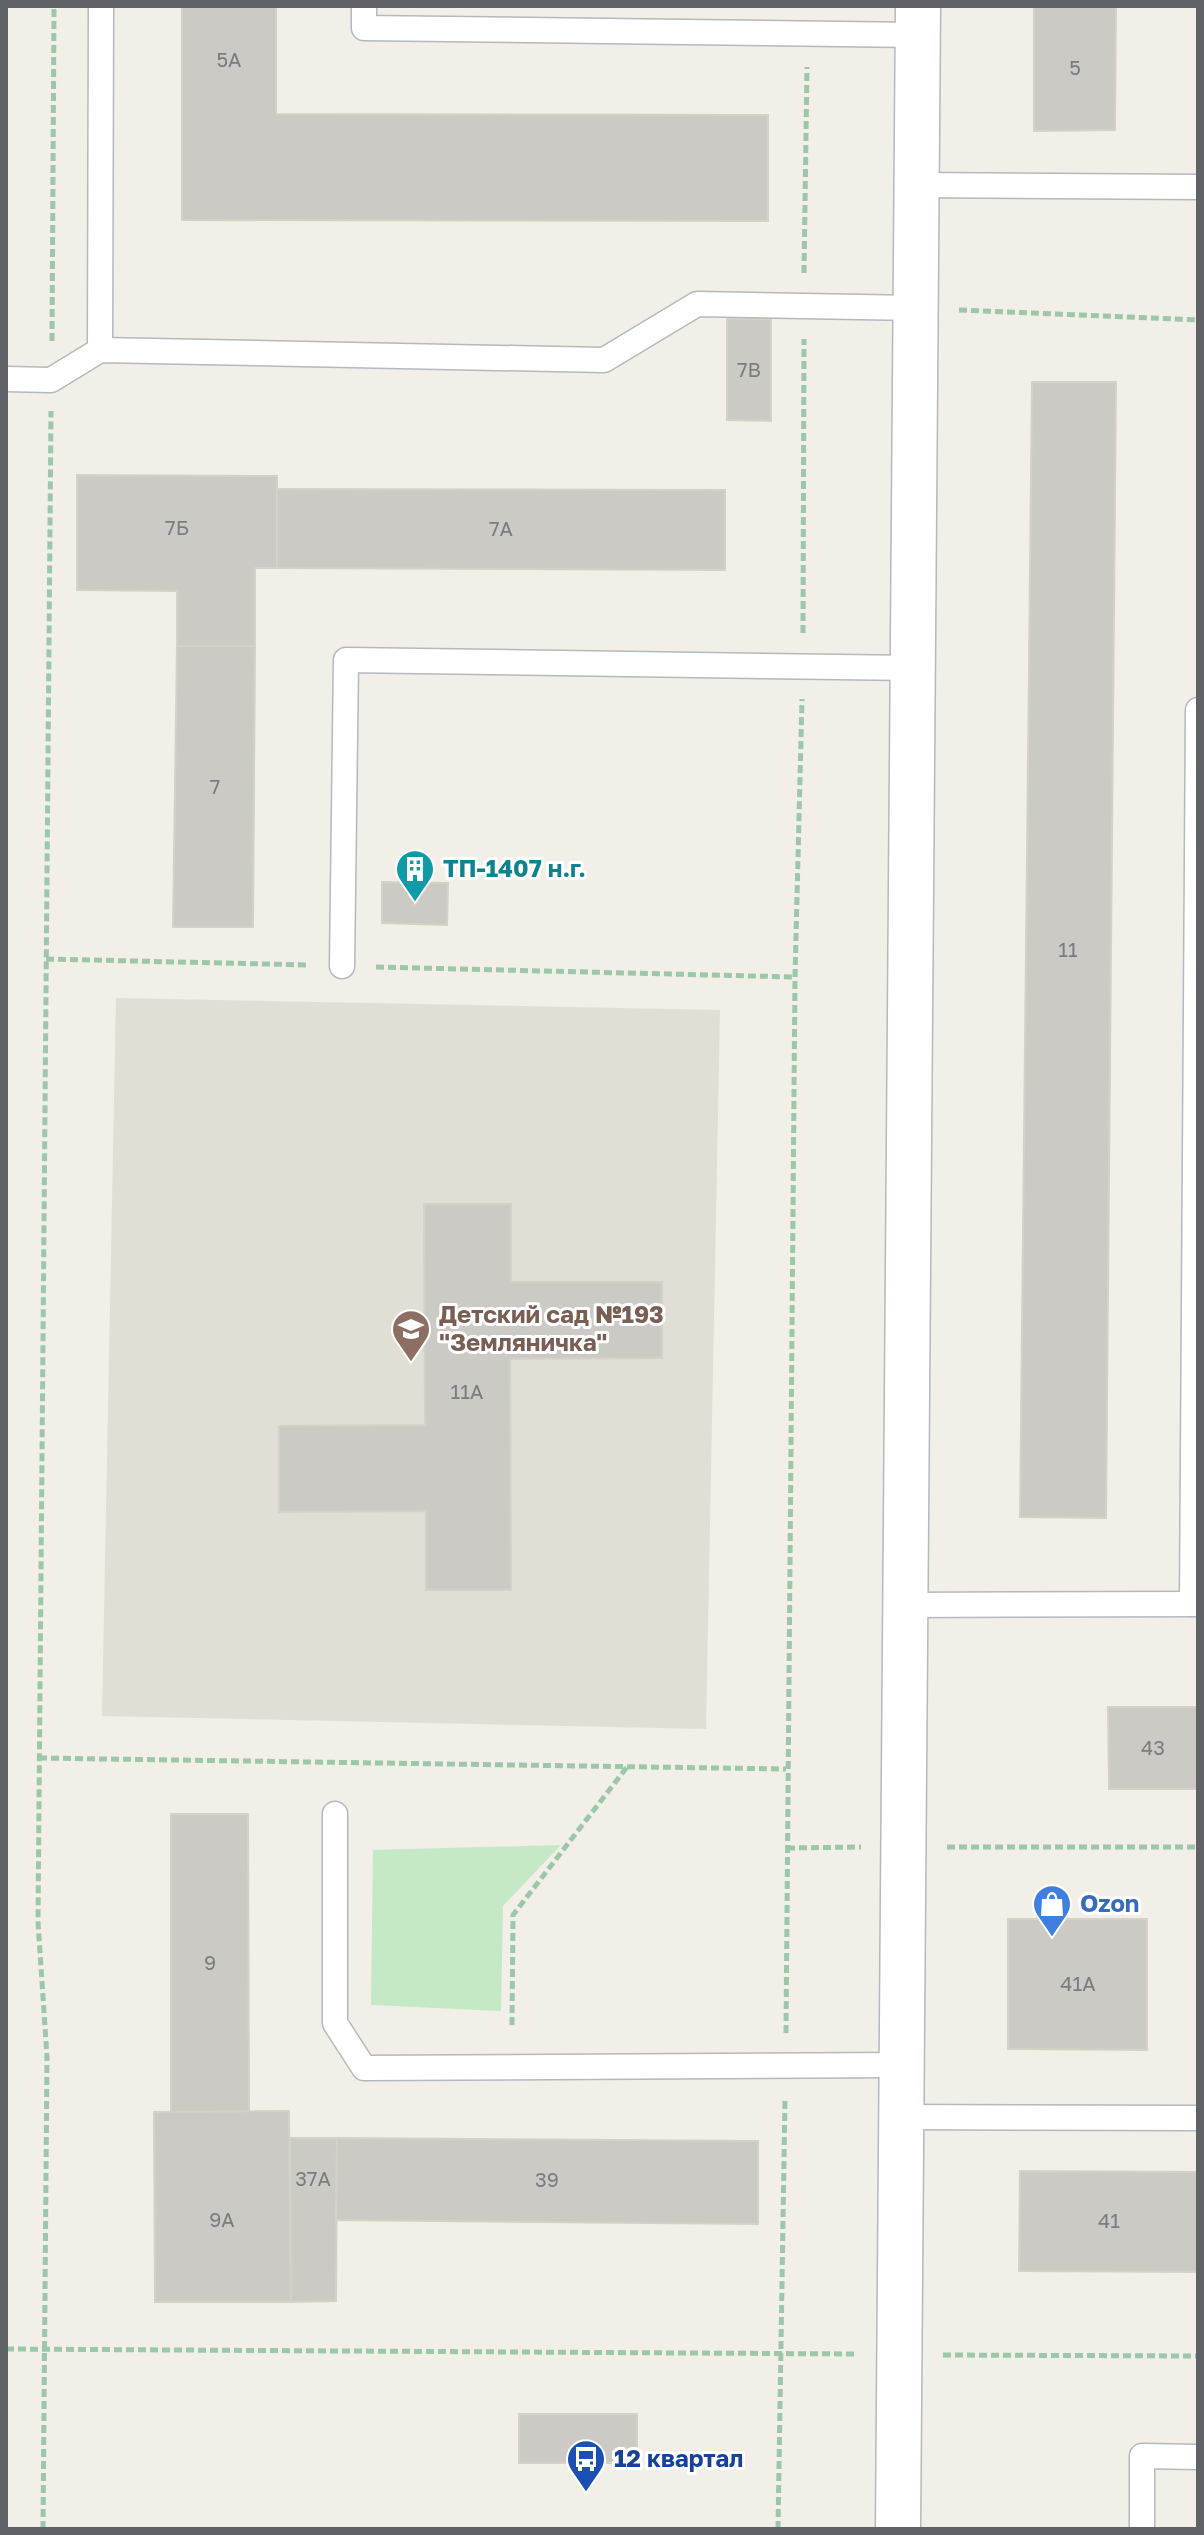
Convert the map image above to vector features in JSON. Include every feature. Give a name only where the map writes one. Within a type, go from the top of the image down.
[{"type":"street","points":[[898,2529],[918,20]]},
{"type":"lane","points":[[100,350],[101,6]]},
{"type":"lane","points":[[364,6],[364,28],[807,33],[918,20]]},
{"type":"lane","points":[[916,185],[1198,187]]},
{"type":"lane","points":[[6,379],[51,380],[100,350],[604,360],[697,304],[915,308]]},
{"type":"lane","points":[[342,966],[346,660],[912,668]]},
{"type":"lane","points":[[905,1605],[1195,1604],[1198,710]]},
{"type":"lane","points":[[335,1814],[335,2023],[364,2068],[902,2065]]},
{"type":"lane","points":[[902,2117],[1198,2118]]},
{"type":"lane","points":[[1142,2529],[1142,2456],[1198,2457]]},
{"type":"path","points":[[43,2529],[47,2057],[38,1922],[54,6]]},
{"type":"path","points":[[778,2529],[807,33]]},
{"type":"path","points":[[915,308],[1198,320]]},
{"type":"path","points":[[46,959],[795,977]]},
{"type":"path","points":[[39,1758],[786,1769]]},
{"type":"path","points":[[512,2025],[513,1915],[627,1767]]},
{"type":"path","points":[[787,1848],[1198,1847]]},
{"type":"path","points":[[6,2349],[1198,2356]]},
{"type":"shaded area","name":"Детский сад №193 \"Земляничка\"","points":[[116,998],[720,1010],[706,1729],[102,1716]]},
{"type":"green space","points":[[561,1845],[503,1906],[501,2011],[371,2005],[373,1850]]},
{"type":"building","points":[[182,6],[276,6],[276,114],[768,115],[768,221],[182,220]]},
{"type":"building","points":[[1034,6],[1116,6],[1115,130],[1034,131]]},
{"type":"building","points":[[727,319],[771,319],[771,421],[727,420]]},
{"type":"building","points":[[1032,382],[1116,382],[1106,1518],[1020,1517]]},
{"type":"building","points":[[77,475],[277,476],[277,568],[255,568],[255,646],[177,646],[177,591],[77,590]]},
{"type":"building","points":[[277,489],[725,490],[725,570],[277,568]]},
{"type":"building","points":[[177,646],[255,646],[253,927],[173,927]]},
{"type":"building","name":"ТП-1407 н.г.","points":[[382,882],[448,883],[447,925],[382,923]]},
{"type":"building","points":[[424,1204],[511,1204],[511,1282],[662,1282],[662,1358],[510,1359],[511,1590],[426,1590],[426,1511],[279,1512],[279,1426],[425,1425]]},
{"type":"building","points":[[1108,1707],[1198,1707],[1198,1789],[1109,1789]]},
{"type":"building","points":[[171,1814],[248,1814],[249,2112],[171,2112]]},
{"type":"building","points":[[1008,1919],[1147,1919],[1147,2050],[1008,2049]]},
{"type":"building","points":[[289,2111],[291,2302],[155,2302],[154,2112]]},
{"type":"building","points":[[290,2138],[337,2138],[336,2301],[291,2302]]},
{"type":"building","points":[[337,2138],[758,2141],[758,2224],[336,2220]]},
{"type":"building","points":[[1020,2171],[1198,2172],[1198,2272],[1019,2271]]},
{"type":"building","points":[[519,2414],[637,2414],[637,2463],[519,2463]]},
{"type":"place","name":"ТП-1407 н.г.","points":[[415,903]]},
{"type":"place","name":"Детский сад №193 \"Земляничка\"","points":[[411,1363]]},
{"type":"place","name":"Ozon","points":[[1052,1938]]},
{"type":"place","name":"12 квартал","points":[[586,2493]]}]
